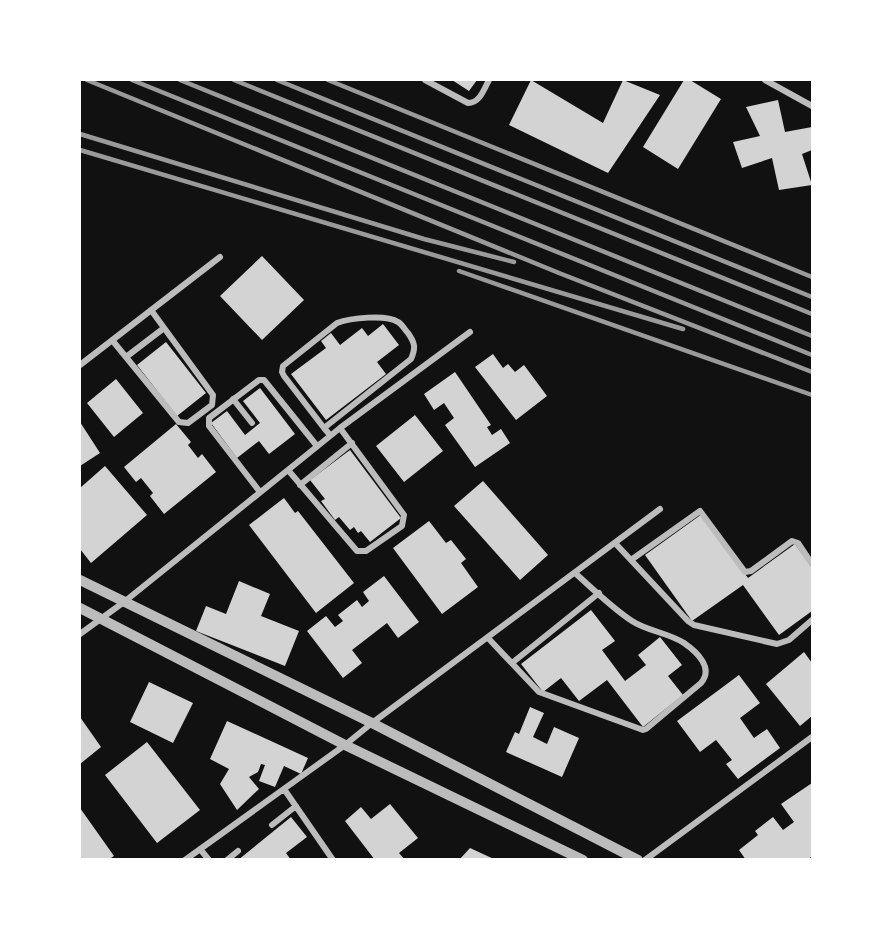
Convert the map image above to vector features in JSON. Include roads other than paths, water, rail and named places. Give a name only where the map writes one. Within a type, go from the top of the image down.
[{"type":"street","points":[[425,80],[468,103],[476,101],[489,80]]},
{"type":"street","points":[[765,80],[813,106]]},
{"type":"street","points":[[80,365],[220,257]]},
{"type":"street","points":[[112,340],[179,422],[188,423],[212,405],[213,395],[151,310]]},
{"type":"street","points":[[324,428],[411,359],[415,350],[415,342],[399,322],[388,318],[346,320],[337,323],[285,363],[282,372],[284,376],[324,428],[330,435]]},
{"type":"street","points":[[126,357],[164,328]]},
{"type":"street","points":[[80,634],[124,602],[330,435],[470,332]]},
{"type":"street","points":[[404,364],[412,375]]},
{"type":"street","points":[[260,492],[208,426],[209,418],[259,380],[264,380],[317,446]]},
{"type":"street","points":[[234,399],[252,423]]},
{"type":"street","points":[[288,470],[357,551],[366,551],[402,526],[404,515],[340,428]]},
{"type":"street","points":[[300,484],[352,444]]},
{"type":"street","points":[[185,860],[345,745],[660,509]]},
{"type":"street","points":[[631,560],[700,511],[745,572],[751,571],[792,541],[798,543],[813,564]]},
{"type":"street","points":[[615,543],[694,625],[777,644],[789,640],[813,620]]},
{"type":"street","points":[[488,638],[542,693],[643,730],[706,678],[707,671],[704,663],[683,642],[633,622],[574,573]]},
{"type":"street","points":[[80,580],[372,723],[638,860]]},
{"type":"street","points":[[512,663],[599,593]]},
{"type":"street","points":[[80,608],[345,745],[583,860]]},
{"type":"street","points":[[645,860],[813,737]]},
{"type":"street","points":[[284,789],[333,860]]},
{"type":"street","points":[[272,825],[296,806]]},
{"type":"street","points":[[200,849],[209,860]]},
{"type":"street","points":[[227,860],[238,851]]},
{"type":"railway","points":[[87,80],[559,273],[812,372]]},
{"type":"railway","points":[[132,80],[812,355]]},
{"type":"railway","points":[[180,80],[812,336]]},
{"type":"railway","points":[[234,80],[812,314]]},
{"type":"railway","points":[[277,80],[812,297]]},
{"type":"railway","points":[[328,80],[812,277]]},
{"type":"railway","points":[[80,134],[424,239],[514,262]]},
{"type":"railway","points":[[80,150],[683,329]]},
{"type":"railway","points":[[459,271],[812,395]]}]
